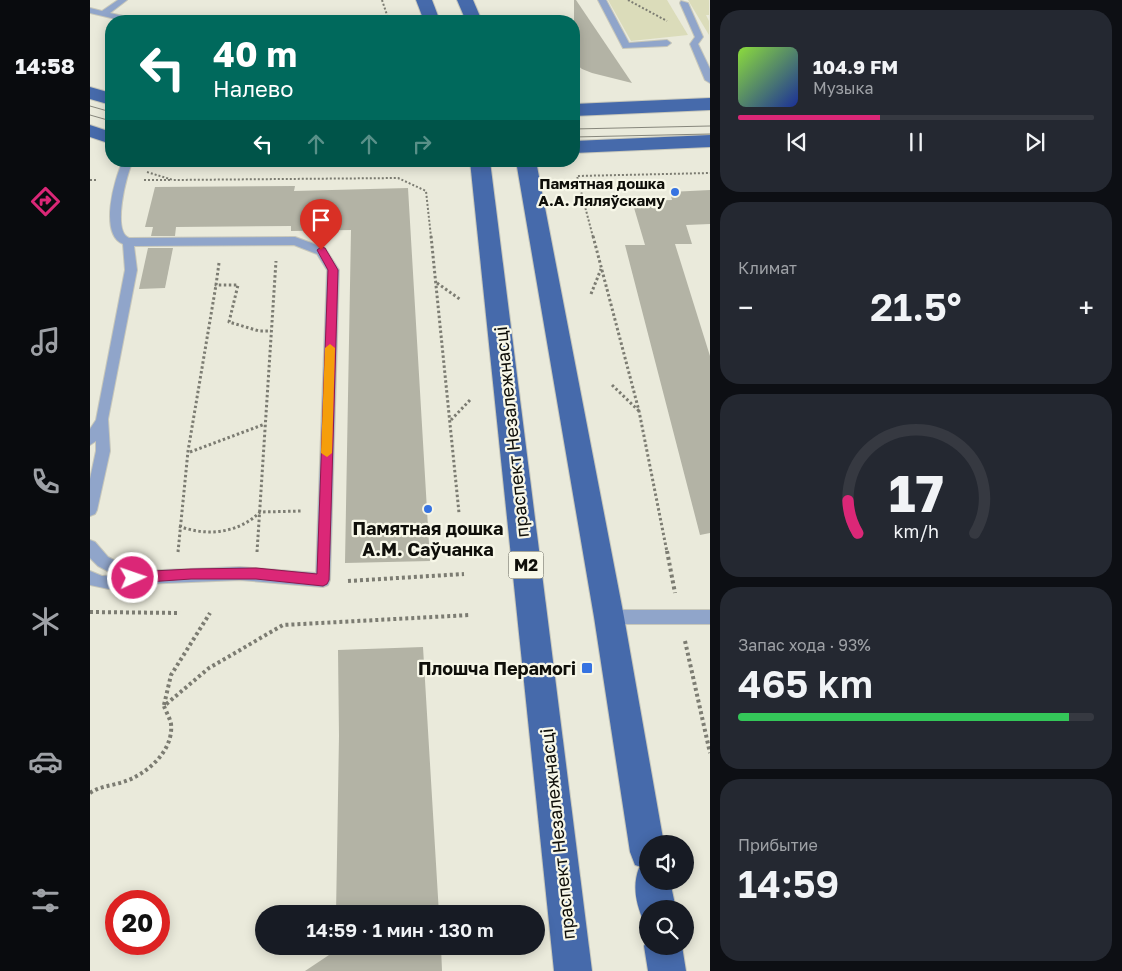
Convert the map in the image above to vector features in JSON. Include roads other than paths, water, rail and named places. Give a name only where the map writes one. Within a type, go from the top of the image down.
[{"type":"main road","points":[[424,0],[430,15]]},
{"type":"main road","points":[[464,0],[471,15]]},
{"type":"main road","points":[[90,93],[105,97]]},
{"type":"main road","points":[[580,110],[710,104]]},
{"type":"main road","points":[[90,131],[105,136]]},
{"type":"main road","points":[[580,147],[710,141]]},
{"type":"main road","name":"праспект Незалежнасці","points":[[481,167],[573,971]]},
{"type":"main road","points":[[527,167],[610,617],[645,835]]},
{"type":"main road","points":[[664,955],[667,971]]},
{"type":"lane","points":[[103,14],[123,0]]},
{"type":"lane","points":[[602,0],[626,46],[667,43]]},
{"type":"lane","points":[[684,3],[699,37],[694,44],[710,80]]},
{"type":"lane","points":[[90,10],[107,15]]},
{"type":"lane","points":[[90,578],[95,582],[112,583],[133,578],[191,574],[256,574],[323,580],[333,270],[321,250],[295,241],[128,242],[121,240],[116,230],[119,184],[125,167]]},
{"type":"lane","points":[[90,510],[103,451],[102,419],[131,270],[128,242]]},
{"type":"lane","points":[[90,440],[102,419]]},
{"type":"lane","points":[[90,546],[95,555],[108,565],[133,578]]},
{"type":"lane","points":[[610,617],[710,617]]},
{"type":"tram line","points":[[90,106],[105,110]]},
{"type":"tram line","points":[[90,115],[105,119]]},
{"type":"tram line","points":[[580,129],[710,126]]},
{"type":"tram line","points":[[580,137],[710,134]]},
{"type":"place","name":"Памятная дошка А.А. Ляляўскаму","points":[[675,192]]},
{"type":"place","name":"Памятная дошка А.М. Саўчанка","points":[[428,509]]},
{"type":"place","name":"Плошча Перамогі","points":[[587,668]]}]
